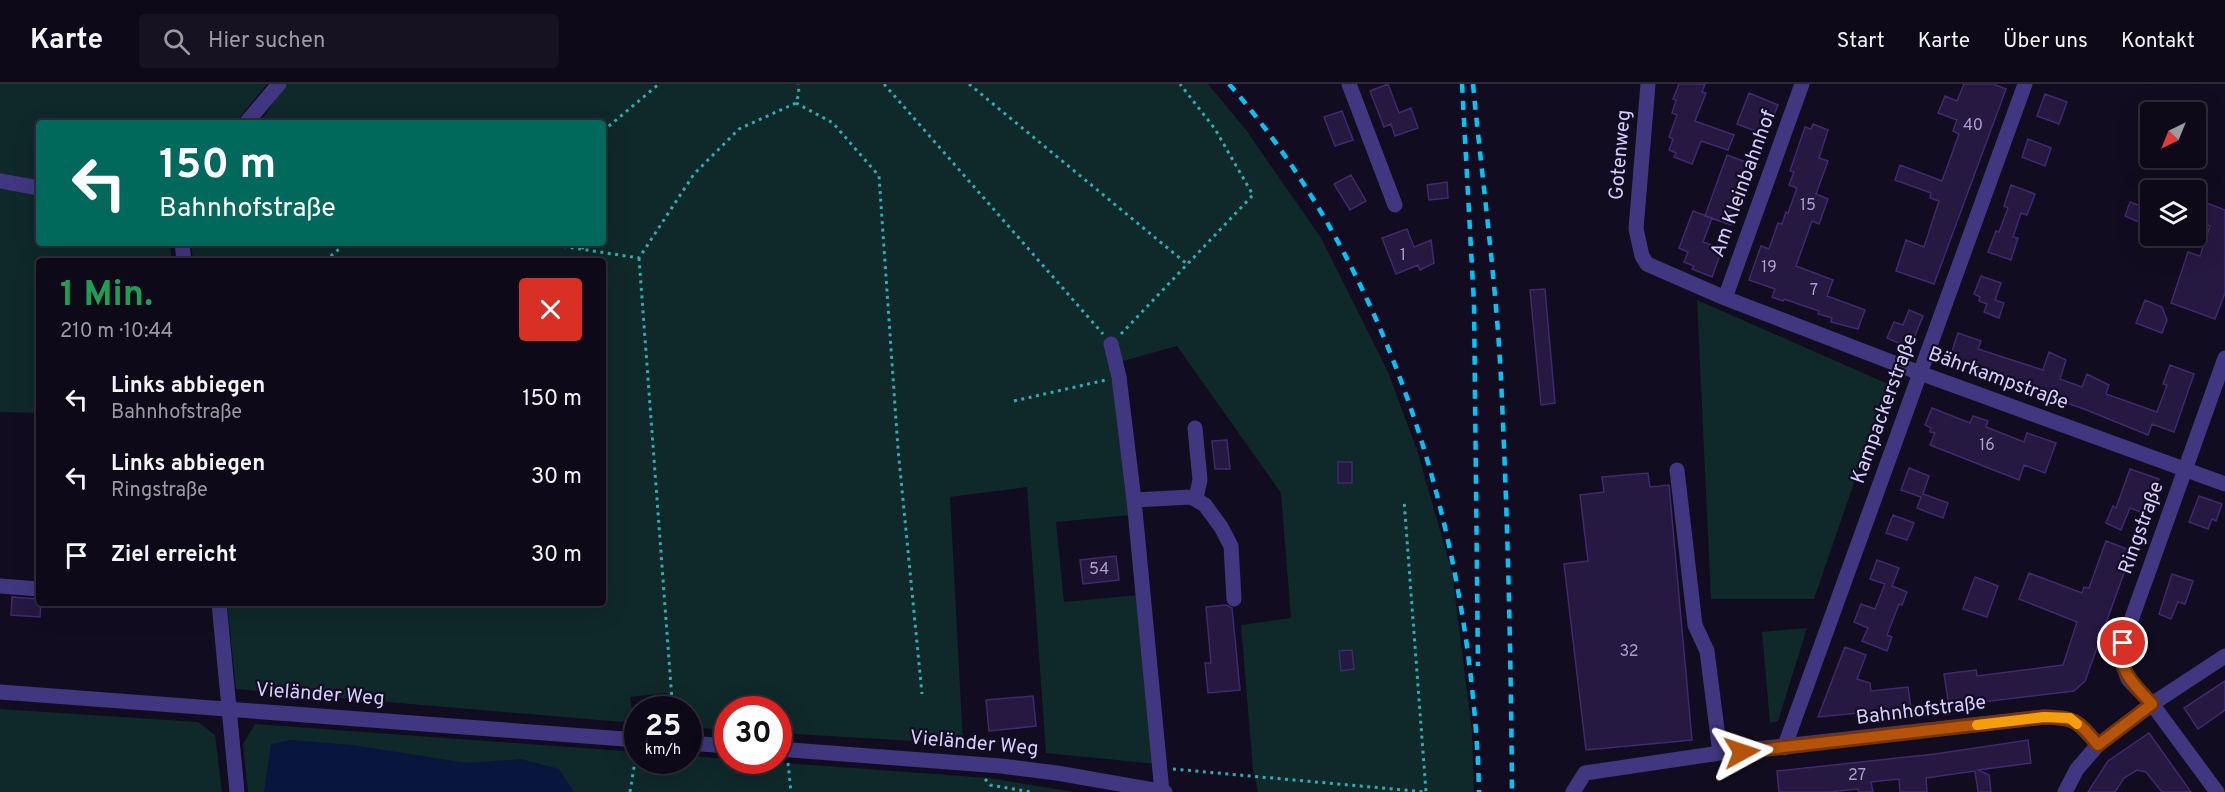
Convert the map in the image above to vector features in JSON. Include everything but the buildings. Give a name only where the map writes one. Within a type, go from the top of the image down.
[{"type":"street","points":[[249,120],[279,84]]},
{"type":"street","points":[[1349,84],[1395,205]]},
{"type":"street","name":"Gotenweg","points":[[1648,84],[1636,229],[1642,256],[1647,264],[1725,298]]},
{"type":"street","name":"Am Kleinbahnhof","points":[[1725,298],[1802,84]]},
{"type":"street","name":"Kampackerstraße","points":[[1784,748],[2025,84]]},
{"type":"street","points":[[0,181],[36,187]]},
{"type":"street","name":"Bährkampstraße","points":[[1725,298],[1920,373],[2225,484]]},
{"type":"street","points":[[1111,344],[1119,376],[1134,500],[1163,792]]},
{"type":"street","name":"Ringstraße","points":[[2217,792],[2152,704],[2128,679],[2120,654],[2225,358]]},
{"type":"street","points":[[1195,428],[1200,480],[1196,498]]},
{"type":"street","points":[[1677,470],[1695,625],[1707,651],[1720,753]]},
{"type":"street","points":[[1134,500],[1196,498],[1205,505],[1231,546],[1234,599]]},
{"type":"street","points":[[0,585],[36,589]]},
{"type":"street","points":[[219,606],[237,792]]},
{"type":"street","points":[[2065,792],[2077,769],[2098,745],[2152,704],[2225,656]]},
{"type":"street","name":"Vieländer Weg","points":[[0,692],[228,709],[624,745]]},
{"type":"street","name":"Bahnhofstraße","points":[[1574,792],[1585,773],[1720,753],[1784,748],[2044,717],[2070,718],[2098,745]]},
{"type":"street","name":"Vieländer Weg","points":[[792,750],[981,764],[1058,773],[1163,792]]},
{"type":"path","points":[[606,128],[659,84]]},
{"type":"path","points":[[670,696],[639,258],[694,174],[740,129],[796,103],[799,93],[798,84]]},
{"type":"path","points":[[884,84],[1111,344],[1253,195],[1215,129],[1180,84]]},
{"type":"path","points":[[969,84],[1187,264]]},
{"type":"path","points":[[796,103],[833,123],[866,158],[879,176],[898,449],[922,694]]},
{"type":"path","points":[[328,258],[342,246]]},
{"type":"path","points":[[561,246],[639,258]]},
{"type":"path","points":[[580,246],[587,250]]},
{"type":"path","points":[[1014,400],[1119,376]]},
{"type":"path","points":[[1159,768],[1426,792],[1404,500]]},
{"type":"path","points":[[981,764],[981,773],[990,785],[1030,792]]},
{"type":"path","points":[[630,792],[633,774]]},
{"type":"path","points":[[787,774],[791,792]]},
{"type":"green space","points":[[0,84],[267,84],[237,120],[36,120],[36,246],[170,246],[172,258],[36,258],[36,413],[0,412]]},
{"type":"green space","points":[[285,84],[1208,84],[1246,130],[1321,238],[1388,372],[1417,450],[1452,572],[1472,731],[1474,792],[1258,792],[1253,769],[1241,625],[1291,618],[1281,493],[1177,346],[1123,361],[1141,514],[1056,522],[1064,602],[1148,594],[1167,765],[1046,753],[1027,487],[950,497],[963,744],[792,734],[792,696],[714,696],[714,729],[702,728],[702,696],[667,696],[667,693],[624,696],[624,722],[236,689],[227,606],[606,606],[606,258],[193,258],[191,246],[606,246],[606,120],[261,120]]},
{"type":"green space","points":[[1697,300],[1888,384],[1814,599],[1711,599]]},
{"type":"green space","points":[[1807,628],[1778,721],[1770,723],[1762,632]]},
{"type":"green space","points":[[0,709],[198,722],[215,735],[222,792],[0,792]]},
{"type":"green space","points":[[255,724],[624,751],[624,774],[702,774],[702,757],[714,758],[714,774],[792,774],[792,764],[989,778],[1074,792],[248,792],[243,744]]},
{"type":"water","points":[[291,740],[352,745],[467,763],[521,759],[559,769],[574,792],[264,792],[271,744]]},
{"type":"railway","points":[[1229,84],[1285,156],[1334,234],[1375,317],[1409,403],[1436,492],[1457,582],[1470,673],[1478,764]]},
{"type":"railway","points":[[1462,84],[1474,304],[1478,666]]},
{"type":"railway","points":[[1473,84],[1500,361],[1508,547],[1512,792]]},
{"type":"railway","points":[[1478,756],[1479,792]]},
{"type":"slow traffic","points":[[1977,725],[2044,717],[2070,718],[2077,724]]},
{"type":"route","points":[[1742,752],[2044,717],[2070,718],[2098,745],[2152,704],[2128,679],[2120,654],[2123,643]]}]
